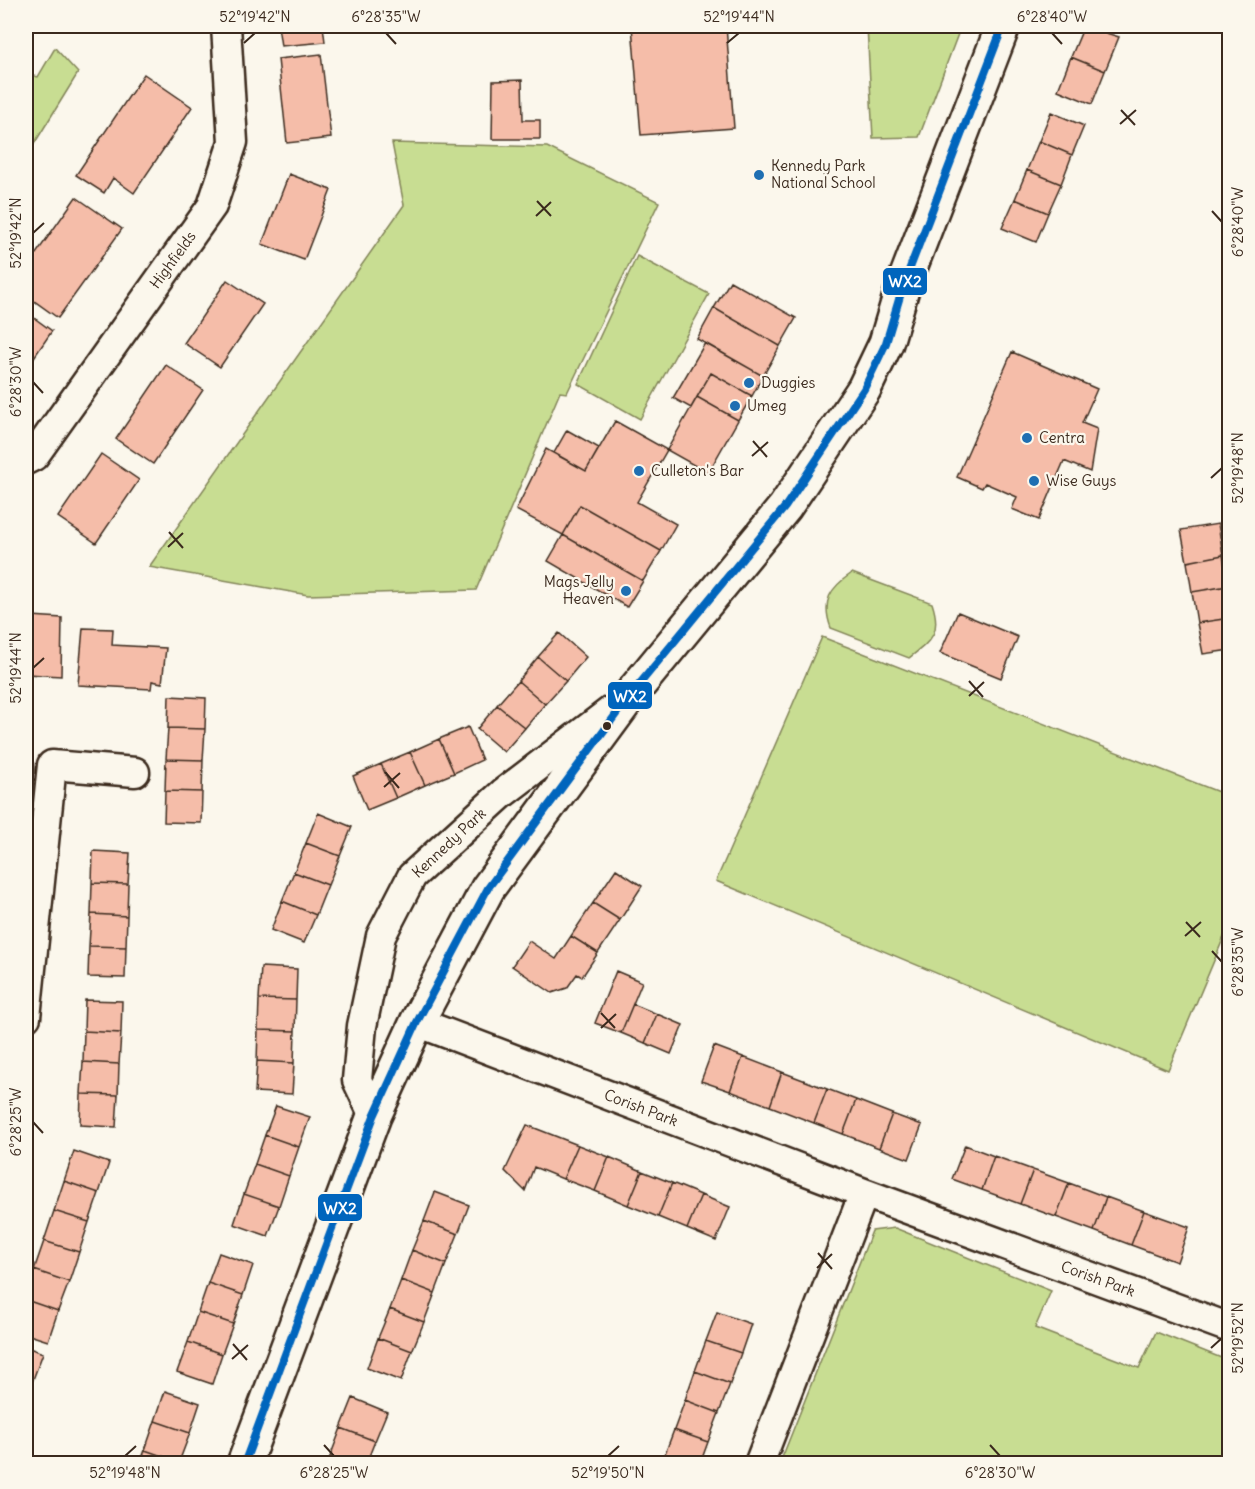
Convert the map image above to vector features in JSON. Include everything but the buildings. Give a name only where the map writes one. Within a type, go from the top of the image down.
[{"type":"street","name":"Highfields","points":[[26,460],[34,456],[212,206],[233,142],[226,26]]},
{"type":"street","points":[[244,1464],[374,1116],[417,1022],[488,888],[628,698],[785,507],[864,389],[886,343],[903,286],[1003,26]]},
{"type":"street","name":"Kennedy Park","points":[[374,1116],[357,1080],[362,1026],[381,936],[412,876],[503,793],[628,698]]},
{"type":"street","points":[[26,1017],[52,765],[135,772]]},
{"type":"street","name":"Corish Park","points":[[417,1022],[864,1193],[1230,1328]]},
{"type":"street","points":[[759,1464],[864,1193]]},
{"type":"green space","points":[[867,26],[961,26],[919,137],[873,138]]},
{"type":"green space","points":[[55,48],[78,73],[26,157],[26,74],[38,77]]},
{"type":"green space","points":[[392,143],[547,147],[659,202],[567,393],[560,392],[476,590],[308,595],[149,567],[404,205]]},
{"type":"green space","points":[[637,256],[709,294],[640,419],[578,384]]},
{"type":"green space","points":[[852,573],[932,603],[936,622],[929,641],[909,658],[831,628],[827,603],[838,584]]},
{"type":"green space","points":[[822,637],[1229,796],[1229,925],[1168,1070],[716,881]]},
{"type":"green space","points":[[895,1228],[1051,1291],[1035,1328],[1139,1368],[1156,1332],[1229,1361],[1229,1463],[780,1463],[872,1231]]},
{"type":"transit line","name":"WX2","points":[[244,1464],[374,1116],[417,1022],[488,888],[628,698],[785,507],[864,389],[886,343],[903,286],[1003,26]]},
{"type":"place","name":"Kennedy Park National School","points":[[759,175]]},
{"type":"place","name":"Duggies","points":[[749,383]]},
{"type":"place","name":"Umeg","points":[[735,406]]},
{"type":"place","name":"Centra","points":[[1027,438]]},
{"type":"place","name":"Culleton's Bar","points":[[639,471]]},
{"type":"place","name":"Wise Guys","points":[[1034,481]]},
{"type":"place","name":"Mags Jelly Heaven","points":[[626,591]]}]
